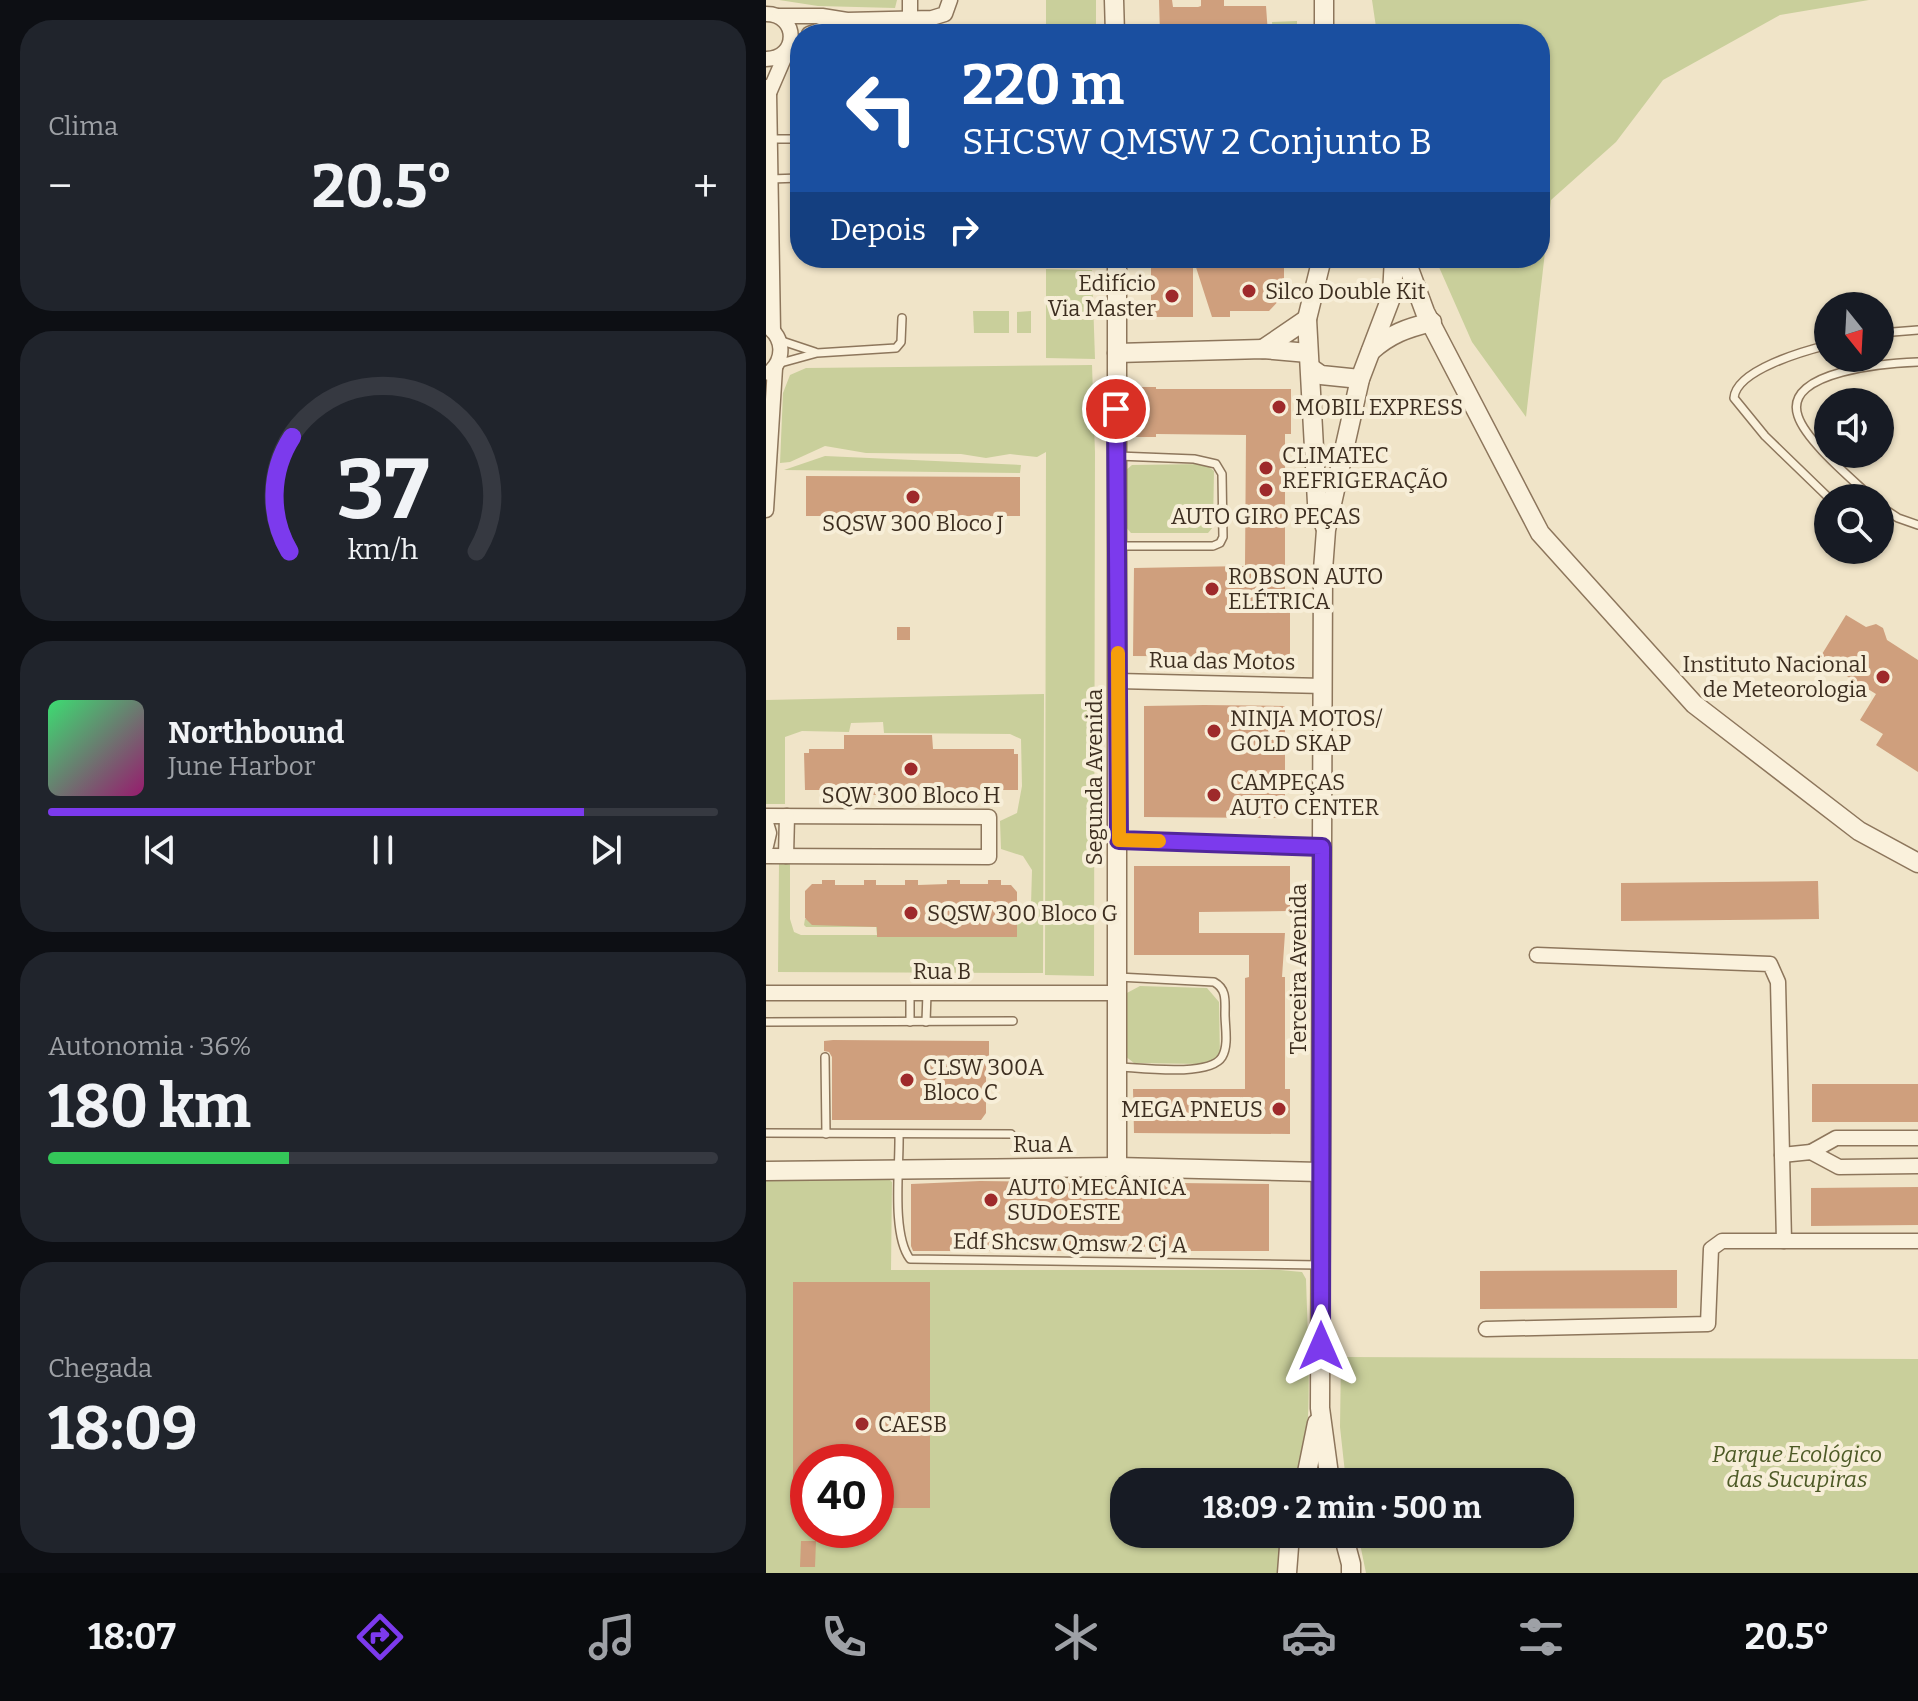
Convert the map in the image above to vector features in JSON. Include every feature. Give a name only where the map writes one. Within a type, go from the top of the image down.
[{"type":"street","points":[[910,0],[910,20]]},
{"type":"street","points":[[1114,0],[1115,24]]},
{"type":"street","points":[[1324,0],[1324,24]]},
{"type":"street","points":[[773,15],[910,20],[932,18],[948,7]]},
{"type":"street","points":[[773,15],[790,28]]},
{"type":"street","points":[[836,24],[847,20]]},
{"type":"street","points":[[766,59],[781,56],[790,47]]},
{"type":"street","points":[[766,510],[773,369],[781,356],[773,332],[768,90],[790,50]]},
{"type":"street","points":[[766,260],[771,232]]},
{"type":"street","name":"Segunda Avenida","points":[[1117,268],[1117,1167]]},
{"type":"street","name":"Terceira Avenida","points":[[1320,268],[1307,319],[1317,503],[1326,530]]},
{"type":"street","name":"Terceira Avenida","points":[[1320,1408],[1323,570],[1326,530],[1360,379],[1392,295],[1393,268]]},
{"type":"street","points":[[1409,268],[1428,317],[1540,533],[1694,704],[1859,831],[1918,863]]},
{"type":"street","points":[[1392,295],[1428,317]]},
{"type":"street","points":[[1369,353],[1385,338],[1428,317]]},
{"type":"street","points":[[1263,349],[1307,319]]},
{"type":"street","points":[[1117,353],[1263,349],[1310,360],[1321,375],[1360,379]]},
{"type":"street","name":"Rua das Motos","points":[[1118,681],[1324,686]]},
{"type":"street","points":[[766,816],[989,817],[989,857],[766,856]]},
{"type":"street","points":[[786,856],[787,816]]},
{"type":"street","points":[[766,823],[769,833],[766,846]]},
{"type":"street","points":[[1119,840],[1322,847]]},
{"type":"street","points":[[1537,955],[1770,964],[1778,982],[1784,1241]]},
{"type":"street","name":"Rua B","points":[[766,993],[927,993],[1118,985]]},
{"type":"street","points":[[1811,1152],[1836,1138],[1918,1138]]},
{"type":"street","points":[[1782,1155],[1811,1152],[1839,1167],[1918,1166]]},
{"type":"street","name":"Rua A","points":[[766,1171],[1117,1167],[1320,1172]]},
{"type":"street","points":[[1486,1329],[1708,1324],[1711,1249],[1722,1241],[1918,1241]]},
{"type":"street","points":[[1308,1468],[1320,1408]]},
{"type":"street","points":[[1320,1408],[1328,1468]]},
{"type":"street","points":[[1287,1573],[1289,1548]]},
{"type":"street","points":[[1347,1548],[1351,1573]]},
{"type":"lane","points":[[769,146],[790,141]]},
{"type":"lane","points":[[770,179],[790,178]]},
{"type":"lane","points":[[773,369],[817,353],[896,348],[901,342],[902,318]]},
{"type":"lane","points":[[1894,332],[1918,330]]},
{"type":"lane","points":[[773,332],[817,353]]},
{"type":"lane","points":[[1814,349],[1750,376],[1739,384],[1734,398],[1757,429],[1814,484]]},
{"type":"lane","points":[[1858,484],[1809,435],[1796,413],[1799,400],[1808,386],[1853,369],[1918,362]]},
{"type":"lane","points":[[1116,456],[1194,459],[1216,464],[1222,474],[1223,537],[1220,543],[1213,546],[1116,546]]},
{"type":"lane","points":[[1894,514],[1918,525]]},
{"type":"lane","points":[[1118,985],[1218,983],[1225,996],[1225,1045],[1220,1060],[1206,1067],[1186,1069],[1118,1067]]},
{"type":"lane","points":[[910,993],[910,1022]]},
{"type":"lane","points":[[926,1022],[927,993]]},
{"type":"lane","points":[[766,1022],[1013,1021]]},
{"type":"lane","points":[[825,1057],[826,1134]]},
{"type":"lane","points":[[766,1133],[1011,1134]]},
{"type":"lane","points":[[899,1134],[900,1169]]},
{"type":"lane","name":"Edf Shcsw Qmsw 2 Cj A","points":[[900,1169],[900,1228],[910,1259],[1321,1265]]},
{"type":"green space","points":[[779,0],[897,0],[895,8],[818,6]]},
{"type":"green space","points":[[1046,0],[1096,0],[1096,24],[1046,24]]},
{"type":"green space","points":[[1372,0],[1869,0],[1780,15],[1663,80],[1616,142],[1551,200],[1550,209],[1550,24],[1376,24]]},
{"type":"green space","points":[[1297,21],[1297,24],[1272,24]]},
{"type":"green space","points":[[1439,268],[1543,268],[1526,417],[1472,342]]},
{"type":"green space","points":[[1046,269],[1092,270],[1095,359],[1046,358]]},
{"type":"green space","points":[[973,311],[1009,311],[1009,333],[974,333]]},
{"type":"green space","points":[[1031,311],[1031,333],[1017,333],[1017,312]]},
{"type":"green space","points":[[1092,365],[1095,452],[1094,976],[1045,975],[1046,452],[1037,457],[1010,454],[986,458],[961,454],[866,453],[825,446],[790,462],[780,463],[783,393],[790,375],[806,368]]},
{"type":"green space","points":[[825,456],[1021,465],[1020,473],[784,470]]},
{"type":"green space","points":[[1205,464],[1214,471],[1213,527],[1208,533],[1131,533],[1125,526],[1125,471],[1132,465]]},
{"type":"green space","points":[[1044,694],[1043,973],[778,972],[779,863],[790,862],[790,919],[794,932],[801,935],[877,935],[876,927],[806,927],[805,919],[1016,920],[1031,905],[1032,870],[1023,856],[1001,849],[1000,821],[1017,813],[1022,786],[1021,739],[1010,734],[884,733],[883,722],[851,723],[849,732],[802,731],[785,737],[785,804],[766,804],[766,700]]},
{"type":"green space","points":[[1140,986],[1207,988],[1219,1002],[1220,1057],[1203,1064],[1134,1063],[1125,1056],[1125,994]]},
{"type":"green space","points":[[766,1178],[889,1179],[892,1182],[891,1270],[1302,1272],[1306,1279],[1308,1355],[1303,1468],[1110,1468],[1110,1548],[1284,1548],[1280,1573],[766,1573]]},
{"type":"green space","name":"Parque Ecológico das Sucupiras","points":[[1341,1357],[1918,1359],[1918,1573],[1366,1573],[1361,1548],[1574,1548],[1574,1468],[1344,1468],[1340,1427]]},
{"type":"building","points":[[1159,0],[1172,0],[1173,7],[1198,7],[1201,0],[1224,0],[1224,6],[1266,6],[1267,24],[1160,24]]},
{"type":"building","name":"Edifício Via Master","points":[[1151,268],[1193,268],[1193,317],[1151,317]]},
{"type":"building","name":"Silco Double Kit","points":[[1196,268],[1284,268],[1284,295],[1269,311],[1230,311],[1230,317],[1212,317]]},
{"type":"building","points":[[1131,387],[1291,389],[1291,434],[1285,434],[1285,612],[1290,613],[1290,657],[1133,656],[1134,568],[1245,566],[1246,435],[1156,434],[1156,437],[1131,437]]},
{"type":"building","name":"SQSW 300 Bloco J","points":[[806,476],[1020,477],[1020,516],[806,516]]},
{"type":"building","name":"Instituto Nacional de Meteorologia","points":[[1846,615],[1866,627],[1876,624],[1883,628],[1887,640],[1918,660],[1918,772],[1876,745],[1883,734],[1860,720],[1876,694],[1819,659]]},
{"type":"building","points":[[897,627],[910,627],[910,640],[897,640]]},
{"type":"building","points":[[1144,706],[1285,706],[1285,818],[1144,817]]},
{"type":"building","name":"SQW 300 Bloco H","points":[[844,735],[932,735],[933,749],[1014,749],[1014,754],[1018,754],[1018,790],[1001,790],[1001,795],[988,795],[988,790],[960,790],[960,795],[947,795],[947,790],[918,790],[918,795],[905,795],[905,790],[876,790],[876,795],[863,795],[863,790],[835,790],[835,795],[822,795],[822,790],[805,790],[804,753],[809,753],[809,749],[844,749]]},
{"type":"building","points":[[1134,866],[1290,866],[1290,911],[1199,912],[1199,933],[1285,933],[1282,977],[1285,977],[1285,1089],[1290,1089],[1290,1134],[1134,1133],[1133,1089],[1245,1089],[1245,978],[1249,977],[1249,955],[1134,955]]},
{"type":"building","name":"SQSW 300 Bloco G","points":[[822,880],[835,880],[835,885],[864,885],[864,880],[876,880],[876,885],[905,885],[905,880],[918,880],[918,885],[947,884],[947,880],[960,880],[960,884],[988,884],[988,880],[1001,880],[1001,885],[1011,885],[1017,892],[1017,937],[877,937],[877,927],[812,925],[805,918],[805,891],[812,884],[822,884]]},
{"type":"building","points":[[1818,881],[1819,919],[1621,921],[1621,883]]},
{"type":"building","name":"CLSW 300A Bloco C","points":[[824,1041],[989,1041],[986,1113],[981,1120],[832,1120],[832,1057],[824,1051]]},
{"type":"building","points":[[1812,1084],[1918,1084],[1918,1122],[1812,1122]]},
{"type":"building","points":[[980,1181],[1269,1184],[1269,1251],[913,1251],[911,1184]]},
{"type":"building","points":[[1918,1187],[1918,1225],[1811,1226],[1811,1188]]},
{"type":"building","points":[[1677,1270],[1677,1308],[1480,1309],[1480,1271]]},
{"type":"building","name":"CAESB","points":[[793,1282],[930,1282],[930,1508],[894,1508],[894,1444],[793,1444]]},
{"type":"building","points":[[801,1548],[816,1548],[815,1567],[800,1567]]},
{"type":"slow traffic","points":[[1118,653],[1119,840],[1159,841]]},
{"type":"place","name":"Silco Double Kit","points":[[1249,291]]},
{"type":"place","name":"Edifício Via Master","points":[[1172,296]]},
{"type":"place","name":"MOBIL EXPRESS","points":[[1279,407]]},
{"type":"place","name":"CLIMATEC REFRIGERAÇÃO","points":[[1266,468]]},
{"type":"place","name":"AUTO GIRO PEÇAS","points":[[1266,490]]},
{"type":"place","name":"SQSW 300 Bloco J","points":[[913,497]]},
{"type":"place","name":"ROBSON AUTO ELÉTRICA","points":[[1212,589]]},
{"type":"place","name":"Instituto Nacional de Meteorologia","points":[[1883,677]]},
{"type":"place","name":"NINJA MOTOS/ GOLD SKAP","points":[[1214,731]]},
{"type":"place","name":"SQW 300 Bloco H","points":[[911,769]]},
{"type":"place","name":"CAMPEÇAS AUTO CENTER","points":[[1214,795]]},
{"type":"place","name":"SQSW 300 Bloco G","points":[[911,913]]},
{"type":"place","name":"CLSW 300A Bloco C","points":[[907,1080]]},
{"type":"place","name":"MEGA PNEUS","points":[[1279,1109]]},
{"type":"place","name":"AUTO MECÂNICA SUDOESTE","points":[[991,1200]]},
{"type":"place","name":"CAESB","points":[[862,1424]]},
{"type":"route","points":[[1116,409],[1119,840],[1322,847],[1321,1346]]}]
